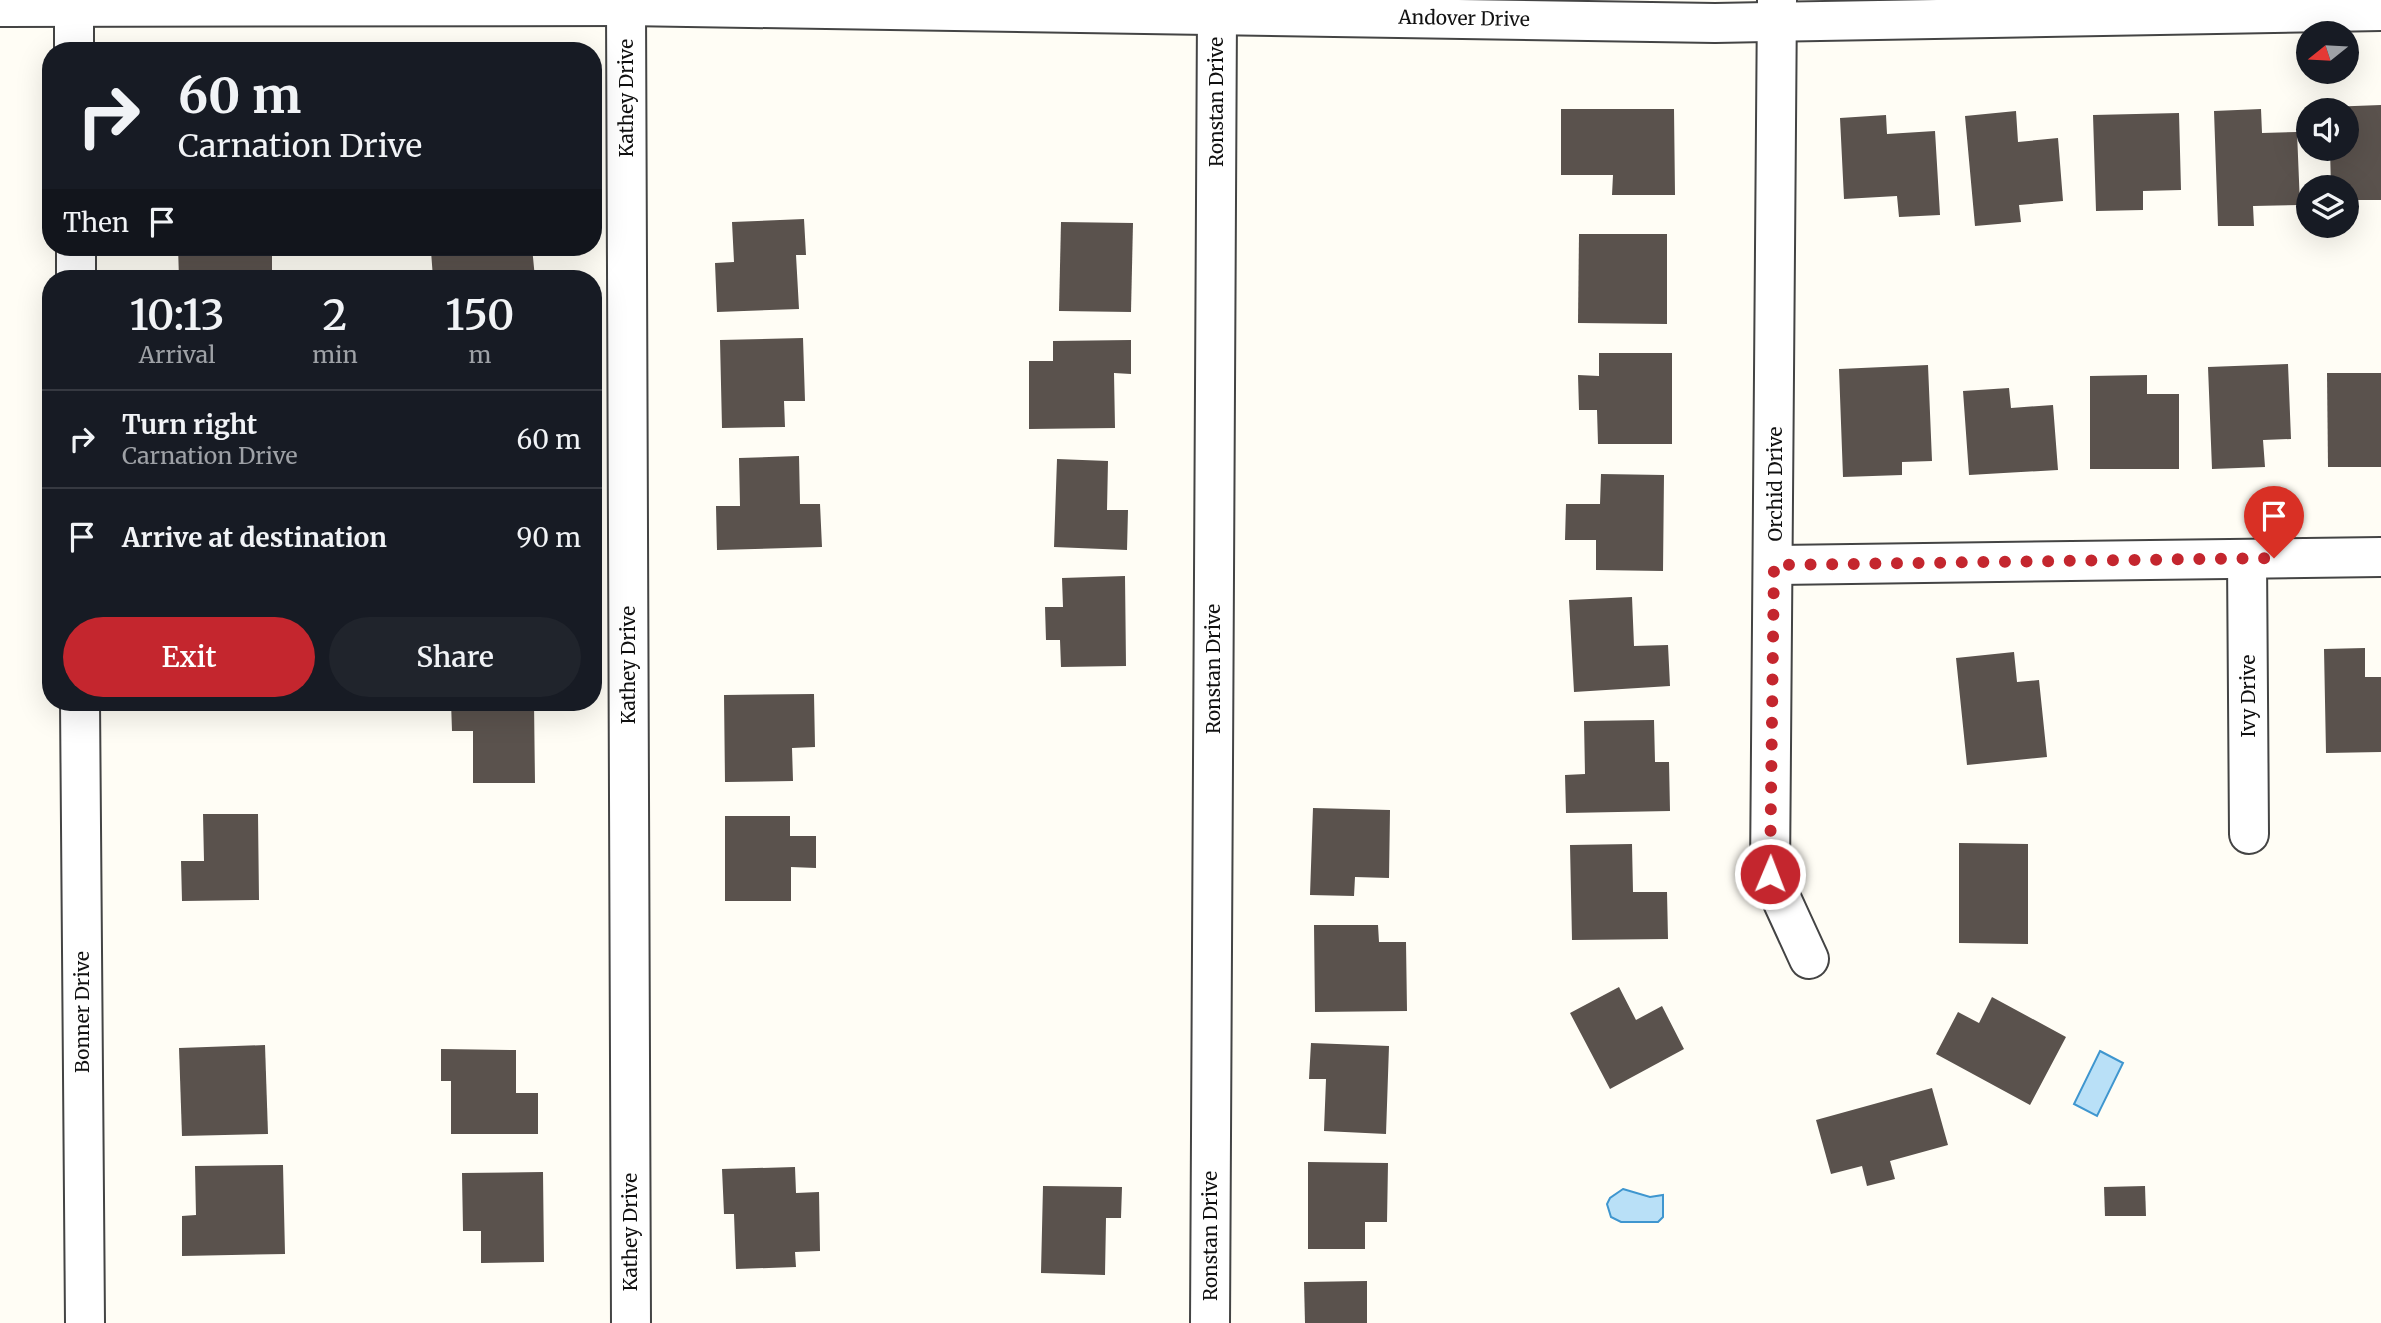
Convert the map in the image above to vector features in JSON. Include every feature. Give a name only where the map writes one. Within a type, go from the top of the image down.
[{"type":"street","name":"Andover Drive","points":[[6,5],[74,7],[522,3],[626,6],[1022,6],[1205,10],[1368,8],[1715,23],[1777,10],[2381,11]]},
{"type":"street","name":"Kathey Drive","points":[[626,6],[631,1323]]},
{"type":"street","points":[[74,7],[74,42]]},
{"type":"street","name":"Ronstan Drive","points":[[1205,10],[1210,1323]]},
{"type":"street","name":"Orchid Drive","points":[[1777,10],[1770,874],[1809,959]]},
{"type":"street","points":[[1774,565],[2381,557]]},
{"type":"street","name":"Ivy Drive","points":[[2247,559],[2249,834]]},
{"type":"street","name":"Bonner Drive","points":[[80,711],[85,1323]]},
{"type":"water","points":[[2100,1051],[2123,1063],[2097,1116],[2074,1104]]},
{"type":"water","points":[[1623,1189],[1650,1197],[1663,1195],[1663,1217],[1658,1222],[1621,1222],[1611,1217],[1607,1204],[1610,1198]]},
{"type":"building","points":[[2381,105],[2381,200],[2359,200],[2359,175],[2331,175],[2330,161],[2359,161],[2359,106]]},
{"type":"building","points":[[1561,109],[1674,109],[1675,195],[1612,195],[1613,175],[1561,175]]},
{"type":"building","points":[[2261,109],[2262,133],[2296,132],[2299,175],[2296,175],[2296,205],[2253,206],[2254,226],[2218,226],[2214,111]]},
{"type":"building","points":[[2016,111],[2018,142],[2058,138],[2063,201],[2019,205],[2021,222],[1975,226],[1965,116]]},
{"type":"building","points":[[2179,113],[2181,190],[2143,191],[2143,210],[2096,211],[2093,115]]},
{"type":"building","points":[[1886,115],[1887,134],[1935,131],[1940,215],[1899,217],[1897,196],[1844,199],[1840,118]]},
{"type":"building","points":[[804,219],[806,255],[796,255],[799,309],[717,312],[715,263],[734,262],[732,222]]},
{"type":"building","points":[[1061,222],[1133,223],[1131,312],[1059,311]]},
{"type":"building","points":[[1579,234],[1667,234],[1667,324],[1578,323]]},
{"type":"building","points":[[178,256],[272,256],[272,270],[179,270]]},
{"type":"building","points":[[431,256],[533,256],[534,270],[432,270]]},
{"type":"building","points":[[803,338],[805,401],[784,401],[785,427],[722,428],[720,340]]},
{"type":"building","points":[[1131,340],[1131,374],[1114,373],[1115,428],[1029,429],[1029,361],[1053,361],[1053,341]]},
{"type":"building","points":[[1599,353],[1672,353],[1672,444],[1598,444],[1597,410],[1579,410],[1578,375],[1599,376]]},
{"type":"building","points":[[2288,364],[2291,439],[2263,440],[2265,467],[2212,469],[2208,367]]},
{"type":"building","points":[[1928,365],[1932,461],[1902,462],[1902,475],[1843,477],[1839,369]]},
{"type":"building","points":[[2327,373],[2381,373],[2381,467],[2328,467]]},
{"type":"building","points":[[2147,375],[2147,394],[2179,394],[2179,469],[2090,469],[2090,376]]},
{"type":"building","points":[[2009,388],[2011,408],[2053,405],[2058,470],[1969,475],[1963,391]]},
{"type":"building","points":[[799,456],[800,504],[820,504],[822,547],[717,550],[716,506],[740,506],[739,458]]},
{"type":"building","points":[[1057,459],[1108,461],[1107,510],[1128,510],[1127,550],[1054,547]]},
{"type":"building","points":[[1601,474],[1664,475],[1663,571],[1596,570],[1596,540],[1565,540],[1566,504],[1600,504]]},
{"type":"building","points":[[1125,576],[1126,666],[1061,667],[1060,640],[1046,640],[1045,607],[1063,607],[1062,578]]},
{"type":"building","points":[[1632,597],[1634,646],[1668,645],[1670,686],[1574,692],[1569,600]]},
{"type":"building","points":[[2365,648],[2365,677],[2381,677],[2381,752],[2326,753],[2324,649]]},
{"type":"building","points":[[2014,652],[2017,682],[2039,680],[2047,757],[1967,765],[1956,658]]},
{"type":"building","points":[[814,694],[815,747],[792,748],[793,781],[725,782],[724,695]]},
{"type":"building","points":[[451,711],[534,711],[535,783],[473,783],[473,731],[452,731]]},
{"type":"building","points":[[1654,720],[1655,762],[1669,762],[1670,811],[1566,813],[1565,775],[1585,774],[1584,721]]},
{"type":"building","points":[[1313,808],[1390,810],[1389,878],[1355,877],[1354,896],[1310,895]]},
{"type":"building","points":[[203,814],[258,814],[259,900],[182,901],[181,861],[204,861]]},
{"type":"building","points":[[725,816],[790,816],[790,836],[816,836],[816,868],[791,867],[791,901],[725,901]]},
{"type":"building","points":[[1959,843],[2028,844],[2028,944],[1959,943]]},
{"type":"building","points":[[1632,844],[1633,892],[1667,892],[1668,939],[1572,940],[1570,845]]},
{"type":"building","points":[[1314,925],[1378,925],[1379,942],[1406,942],[1407,1011],[1315,1012]]},
{"type":"building","points":[[1619,987],[1636,1020],[1662,1006],[1684,1049],[1610,1089],[1570,1013]]},
{"type":"building","points":[[1992,997],[2066,1037],[2030,1105],[1936,1054],[1958,1012],[1979,1023]]},
{"type":"building","points":[[1311,1043],[1389,1046],[1386,1134],[1324,1131],[1326,1079],[1309,1079]]},
{"type":"building","points":[[265,1045],[268,1134],[182,1136],[179,1048]]},
{"type":"building","points":[[441,1049],[516,1050],[516,1093],[538,1093],[538,1134],[451,1134],[451,1081],[441,1081]]},
{"type":"building","points":[[1932,1088],[1948,1145],[1890,1161],[1895,1179],[1867,1186],[1862,1166],[1831,1174],[1816,1120]]},
{"type":"building","points":[[1308,1162],[1388,1163],[1387,1222],[1365,1222],[1365,1249],[1308,1249]]},
{"type":"building","points":[[283,1165],[285,1254],[182,1256],[182,1216],[196,1215],[195,1166]]},
{"type":"building","points":[[795,1167],[796,1193],[819,1192],[820,1251],[795,1252],[796,1267],[736,1269],[734,1214],[724,1214],[722,1169]]},
{"type":"building","points":[[543,1172],[544,1262],[481,1263],[481,1231],[463,1231],[462,1173]]},
{"type":"building","points":[[1043,1186],[1122,1187],[1121,1218],[1106,1218],[1105,1275],[1041,1273]]},
{"type":"building","points":[[2145,1186],[2146,1216],[2105,1216],[2104,1187]]},
{"type":"building","points":[[1367,1281],[1367,1323],[1305,1323],[1304,1282]]},
{"type":"route","points":[[1770,874],[1774,565],[2274,558]]}]
